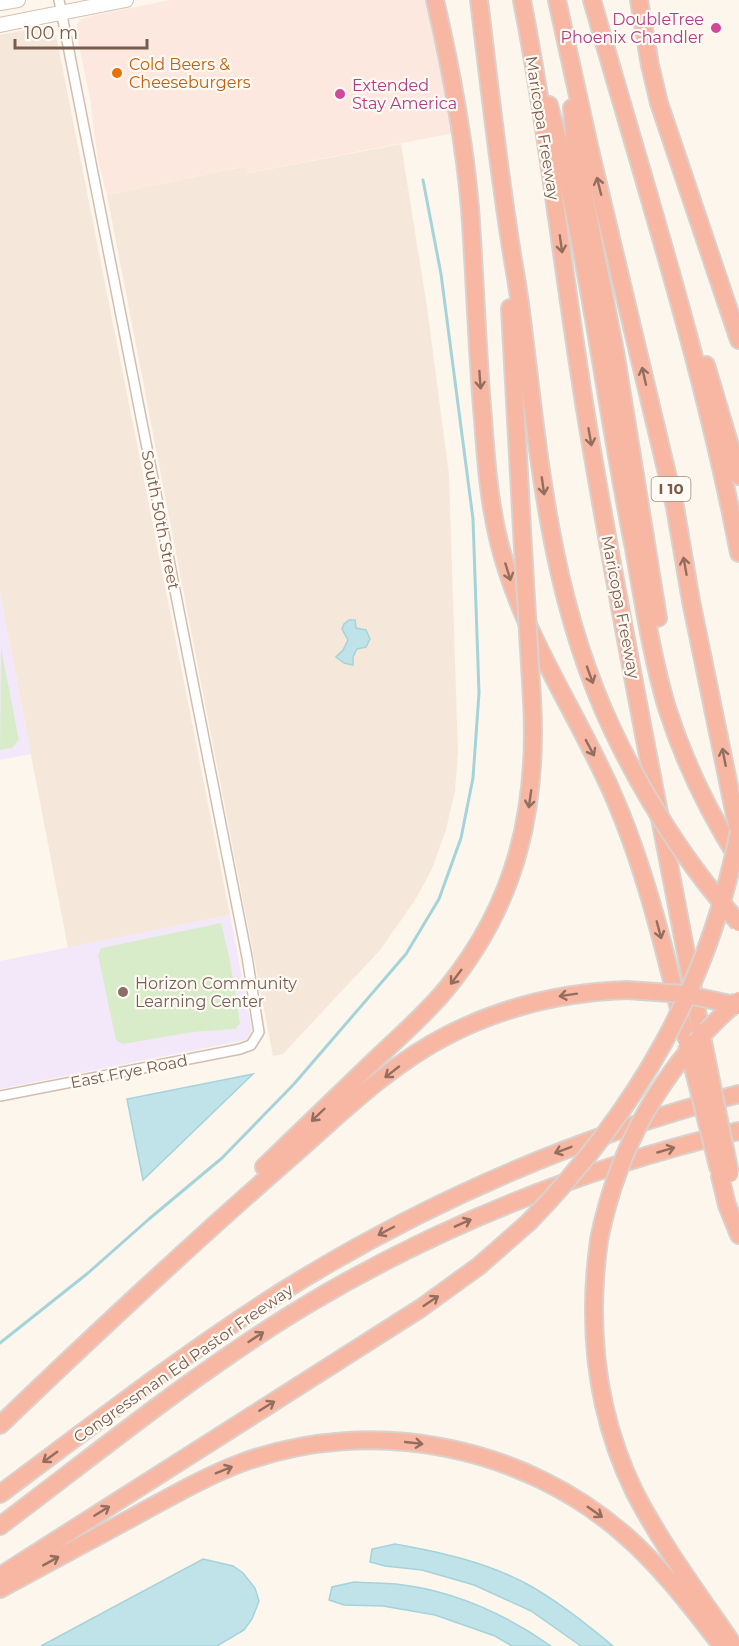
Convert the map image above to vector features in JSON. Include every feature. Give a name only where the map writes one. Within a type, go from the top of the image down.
[{"type":"highway","points":[[435,0],[453,80],[463,144],[470,207],[484,444],[499,542],[510,580],[530,633],[599,765],[630,837],[693,1035]]},
{"type":"highway","points":[[479,0],[543,487],[554,551],[574,629],[613,731],[640,782],[672,836],[739,923]]},
{"type":"highway","name":"Maricopa Freeway","points":[[522,0],[603,513],[693,1035],[725,1175],[739,1211]]},
{"type":"highway","name":"I 10","points":[[557,0],[675,507],[691,601],[739,836]]},
{"type":"highway","points":[[592,0],[650,196],[711,428],[739,553]]},
{"type":"highway","points":[[639,0],[646,48],[659,103],[739,340]]},
{"type":"highway","points":[[526,21],[558,138],[590,296],[615,450],[654,657],[667,707],[699,788],[739,860]]},
{"type":"highway","points":[[0,1576],[413,1314],[479,1266],[529,1222],[572,1176],[635,1092],[660,1050],[689,992],[710,940],[739,836],[717,801],[694,751],[675,697],[662,639],[613,343],[575,149],[566,42]]},
{"type":"highway","points":[[650,196],[673,256],[739,476]]},
{"type":"highway","points":[[158,1274],[194,1234],[446,990],[473,951],[503,896],[523,836],[533,774],[532,699],[507,220]]},
{"type":"highway","points":[[0,1425],[158,1274],[357,1101],[405,1062],[431,1045],[475,1022],[529,1003],[585,992],[627,990],[684,994],[739,1006]]},
{"type":"highway","points":[[734,1646],[655,1528],[627,1476],[614,1441],[599,1384],[594,1345],[593,1293],[599,1240],[618,1171],[645,1113],[680,1060],[712,1024],[739,1000]]},
{"type":"highway","name":"Congressman Ed Pastor Freeway","points":[[0,1494],[229,1326],[301,1280],[375,1237],[450,1199],[569,1148],[666,1115],[739,1094]]},
{"type":"highway","name":"Congressman Ed Pastor Freeway","points":[[0,1526],[235,1351],[307,1305],[363,1273],[449,1230],[538,1192],[639,1157],[739,1131]]},
{"type":"highway","points":[[725,1175],[727,1205],[739,1234]]},
{"type":"highway","points":[[0,1589],[186,1488],[243,1462],[317,1444],[398,1441],[448,1448],[481,1456],[527,1473],[571,1496],[612,1525],[646,1555],[722,1646]]},
{"type":"main road","points":[[0,3],[18,0]]},
{"type":"main road","points":[[0,25],[60,6],[126,0]]},
{"type":"street","name":"South 50th Street","points":[[60,6],[247,957],[259,1023],[256,1040]]},
{"type":"street","name":"East Frye Road","points":[[0,1096],[240,1049],[251,1046],[256,1040]]},
{"type":"shaded area","points":[[170,0],[430,0],[454,133],[248,173],[246,166],[107,195],[98,161],[90,98],[76,32],[77,25],[80,20],[87,17]]},
{"type":"shaded area","points":[[47,27],[56,35],[230,915],[68,948],[0,593],[0,35]]},
{"type":"shaded area","points":[[401,144],[427,307],[449,475],[458,753],[455,791],[446,830],[431,871],[415,900],[381,949],[283,1054],[273,1056],[107,195],[247,166],[249,173]]},
{"type":"shaded area","points":[[0,593],[31,754],[0,760]]},
{"type":"shaded area","name":"Horizon Community Learning Center","points":[[230,915],[252,1029],[248,1038],[0,1089],[0,961]]},
{"type":"green space","points":[[1,648],[19,740],[12,748],[0,750]]},
{"type":"green space","points":[[221,923],[240,1023],[235,1029],[192,1032],[123,1044],[116,1040],[98,955],[101,948]]},
{"type":"water","points":[[349,620],[355,620],[356,628],[366,630],[370,639],[366,647],[357,649],[353,657],[353,665],[344,663],[336,657],[348,640],[342,629]]},
{"type":"water","points":[[253,1074],[143,1180],[127,1099]]},
{"type":"water","points":[[395,1544],[462,1559],[511,1576],[561,1605],[613,1646],[581,1646],[531,1611],[474,1585],[422,1570],[370,1562],[372,1549]]},
{"type":"water","points":[[203,1559],[233,1566],[243,1573],[255,1588],[259,1601],[252,1619],[244,1630],[217,1646],[41,1646]]},
{"type":"water","points":[[354,1582],[417,1587],[458,1598],[497,1614],[551,1646],[512,1646],[495,1636],[435,1615],[383,1606],[344,1605],[329,1600],[332,1587]]},
{"type":"waterway","points":[[0,1343],[88,1273],[222,1158],[294,1084],[406,954],[439,899],[461,838],[473,778],[479,693],[473,519],[441,274],[423,180]]},
{"type":"place","name":"DoubleTree Phoenix Chandler","points":[[716,28]]},
{"type":"place","name":"Cold Beers & Cheeseburgers","points":[[117,73]]},
{"type":"place","name":"Extended Stay America","points":[[340,94]]},
{"type":"place","name":"Horizon Community Learning Center","points":[[123,992]]}]
